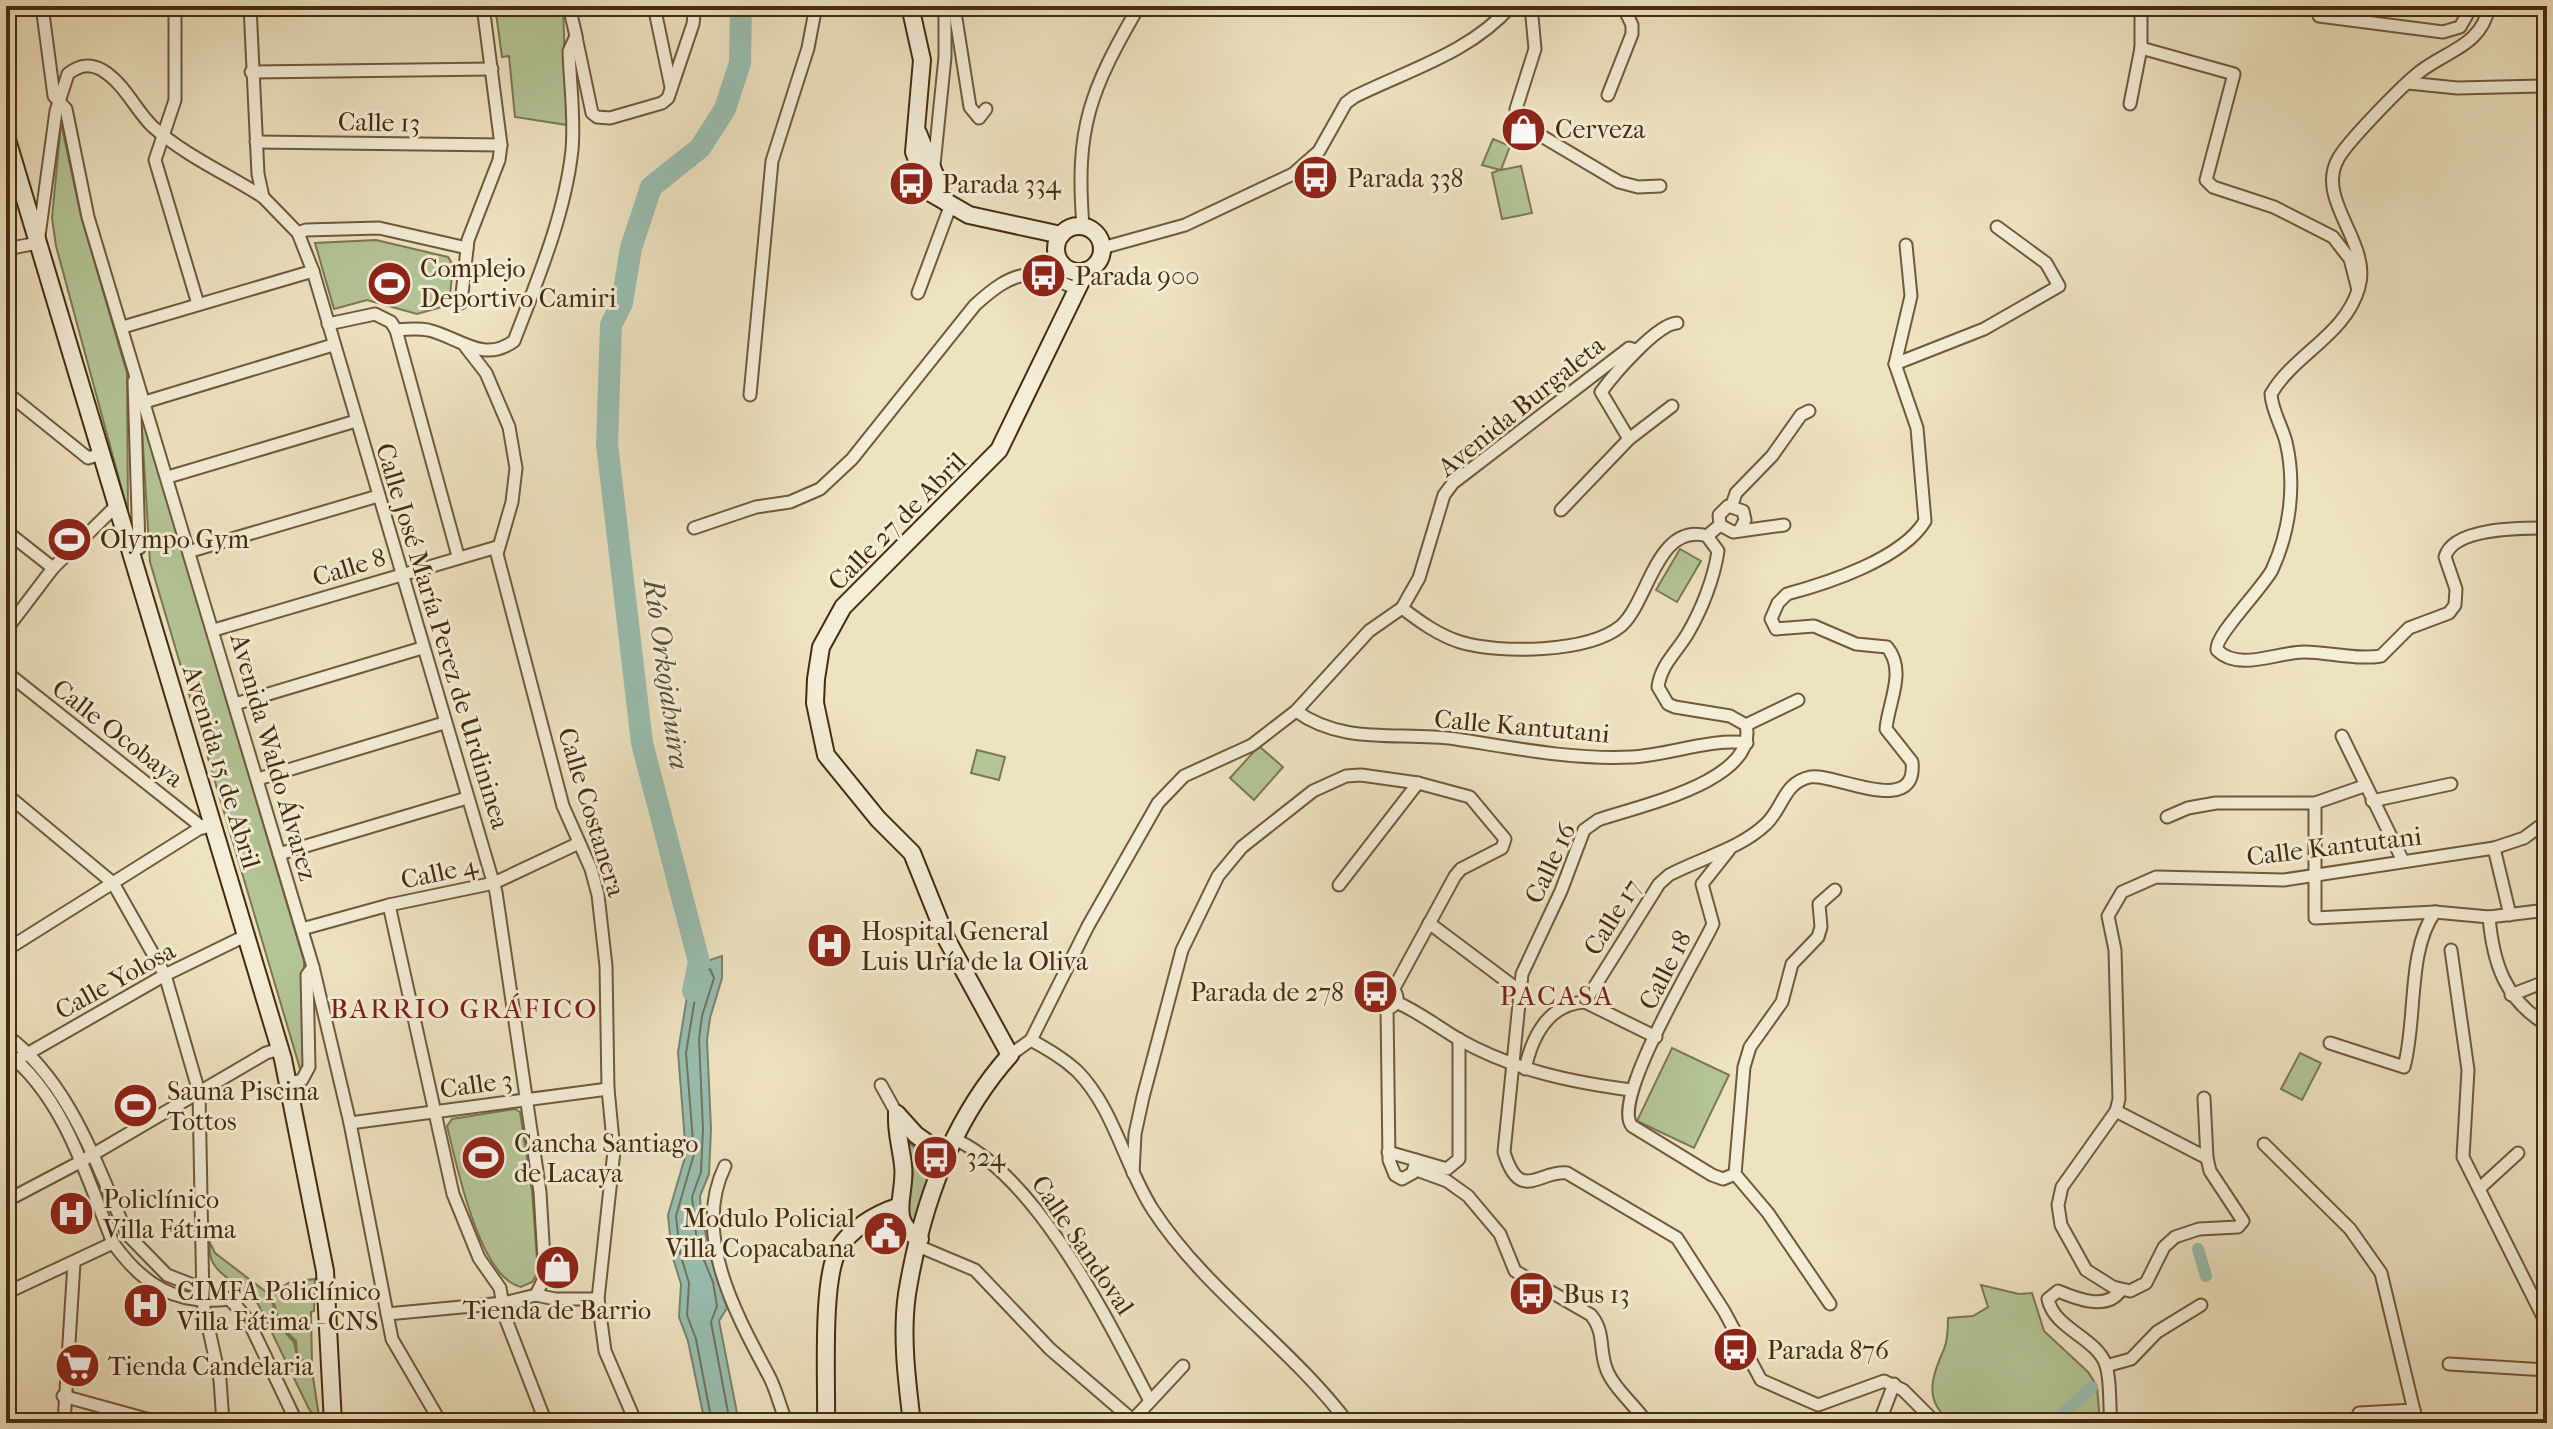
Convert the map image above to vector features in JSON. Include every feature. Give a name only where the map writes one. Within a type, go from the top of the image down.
[{"type":"main road","points":[[910,6],[922,60],[917,131],[927,172],[948,205],[992,221],[1061,235]]},
{"type":"main road","name":"Avenida 15 de Abril","points":[[6,136],[131,550],[208,823],[247,935],[289,1083],[325,1271],[333,1423]]},
{"type":"main road","points":[[1083,226],[1096,234],[1102,248],[1098,262],[1086,271],[1072,271],[1060,262],[1056,248],[1061,235],[1071,228],[1083,226]]},
{"type":"main road","name":"Calle 27 de Abril","points":[[1010,1055],[947,940],[912,853],[878,819],[826,755],[815,703],[816,679],[821,647],[843,607],[999,450],[1086,271]]},
{"type":"main road","points":[[912,1423],[905,1338],[907,1296],[919,1242],[952,1138],[1010,1055]]},
{"type":"main road","points":[[897,1114],[916,1135],[946,1156]]},
{"type":"main road","points":[[897,1114],[896,1132],[903,1175],[897,1207],[907,1231],[919,1242]]},
{"type":"main road","points":[[826,1423],[829,1311],[837,1253],[844,1241],[870,1220],[897,1207]]},
{"type":"street","name":"Avenida Waldo Álvarez","points":[[42,6],[50,71],[59,103],[66,109],[88,217],[191,551],[313,967],[350,1123],[392,1339],[441,1423]]},
{"type":"street","points":[[81,8],[140,6]]},
{"type":"street","points":[[175,6],[175,100],[155,160],[198,304]]},
{"type":"street","points":[[250,6],[251,72],[263,197]]},
{"type":"street","points":[[461,303],[467,248],[499,160],[501,145],[483,6]]},
{"type":"street","points":[[569,6],[589,105],[597,117],[610,118],[662,103],[672,88],[695,6]]},
{"type":"street","points":[[654,6],[672,88]]},
{"type":"street","points":[[750,395],[772,161],[808,48],[816,6]]},
{"type":"street","points":[[927,172],[945,57],[945,6]]},
{"type":"street","points":[[954,6],[970,107],[979,118],[986,109]]},
{"type":"street","points":[[1083,226],[1080,191],[1086,116],[1104,68],[1139,6]]},
{"type":"street","points":[[1102,248],[1185,225],[1293,174],[1310,162],[1346,103],[1469,44],[1496,24],[1511,6]]},
{"type":"street","points":[[1531,6],[1535,49],[1516,109],[1516,117],[1523,127],[1619,182],[1638,187],[1660,186]]},
{"type":"street","points":[[1608,95],[1632,34],[1632,25],[1623,6]]},
{"type":"street","points":[[2130,104],[2141,48],[2141,6]]},
{"type":"street","points":[[2319,16],[2443,32],[2460,27],[2472,6]]},
{"type":"street","points":[[2489,6],[2487,18],[2470,41],[2420,71],[2338,158],[2334,167],[2334,192],[2360,257],[2362,274],[2359,290],[2340,323],[2271,394],[2286,444],[2291,491],[2286,529],[2263,587],[2219,637],[2217,650],[2235,658],[2265,659],[2299,652],[2381,656],[2409,628],[2449,613],[2455,605],[2456,589],[2445,557],[2452,546],[2481,533],[2547,528]]},
{"type":"street","points":[[396,330],[427,330],[465,346],[496,351],[514,341],[535,286],[564,190],[571,153],[569,51],[576,36]]},
{"type":"street","points":[[2141,48],[2234,74],[2206,180],[2225,191],[2274,207],[2333,237],[2345,249],[2354,286],[2359,290]]},
{"type":"street","name":"Calle José María Perez de Urdininea","points":[[59,103],[68,74],[89,65],[125,90],[150,123],[163,134],[263,197],[298,233],[313,271],[444,723],[494,883],[540,1192],[545,1276],[536,1295]]},
{"type":"street","points":[[251,72],[492,69]]},
{"type":"street","points":[[2408,83],[2457,88],[2547,86]]},
{"type":"street","points":[[6,249],[38,243],[59,103]]},
{"type":"street","name":"Calle 13","points":[[256,142],[501,145]]},
{"type":"street","points":[[918,293],[948,205]]},
{"type":"street","points":[[1895,364],[1984,329],[2059,286],[2046,263],[1997,227]]},
{"type":"street","points":[[298,233],[306,230],[379,228],[467,248]]},
{"type":"street","points":[[1732,847],[1766,824],[1792,784],[1822,777],[1887,792],[1902,785],[1913,768],[1909,756],[1887,734],[1896,682],[1894,658],[1887,647],[1856,644],[1814,626],[1776,629],[1771,619],[1778,603],[1787,594],[1860,568],[1915,534],[1925,521],[1917,428],[1895,364],[1911,296],[1906,245]]},
{"type":"street","points":[[123,327],[313,271]]},
{"type":"street","points":[[694,528],[756,507],[790,502],[820,489],[852,459],[975,305],[993,289],[1011,279],[1040,273],[1078,290]]},
{"type":"street","points":[[328,324],[375,314],[391,322],[396,330],[458,556]]},
{"type":"street","points":[[1629,439],[1601,392],[1636,355],[1636,350],[1669,324],[1677,323]]},
{"type":"street","points":[[145,402],[333,345]]},
{"type":"street","points":[[465,346],[486,373],[501,406],[509,427],[516,468],[508,521],[497,547]]},
{"type":"street","name":"Avenida Burgaleta","points":[[1010,1055],[1031,1040],[1088,926],[1158,803],[1184,776],[1252,745],[1296,711],[1369,631],[1402,608],[1419,578],[1444,495],[1453,483],[1629,348],[1636,350]]},
{"type":"street","points":[[131,550],[139,548],[133,364]]},
{"type":"street","points":[[6,392],[88,458],[101,454]]},
{"type":"street","points":[[1561,510],[1629,439],[1672,406]]},
{"type":"street","points":[[1732,505],[1736,493],[1772,456],[1801,415],[1809,411]]},
{"type":"street","points":[[168,477],[356,421]]},
{"type":"street","points":[[191,551],[378,496]]},
{"type":"street","points":[[1402,608],[1431,629],[1483,648],[1581,644],[1622,625],[1635,607],[1660,556],[1690,535],[1707,536],[1720,525],[1721,511],[1732,505],[1740,507],[1745,515],[1741,528]]},
{"type":"street","points":[[6,630],[53,568],[116,506]]},
{"type":"street","points":[[1720,525],[1733,532],[1741,528],[1784,525]]},
{"type":"street","points":[[6,531],[53,568]]},
{"type":"street","points":[[1707,536],[1718,551],[1716,564],[1690,629],[1665,665],[1658,687],[1668,704],[1730,716],[1746,725]]},
{"type":"street","name":"Calle 8","points":[[214,630],[497,547]]},
{"type":"street","name":"Calle Costanera","points":[[497,547],[563,806],[598,895],[605,951],[608,1089],[614,1151],[598,1299],[605,1351],[636,1423]]},
{"type":"street","points":[[235,704],[422,648]]},
{"type":"street","name":"Calle Ocobaya","points":[[6,672],[208,823]]},
{"type":"street","points":[[1746,725],[1798,700]]},
{"type":"street","name":"Calle Kantutani","points":[[1296,711],[1317,725],[1368,736],[1452,739],[1552,755],[1667,755],[1726,741],[1747,743]]},
{"type":"street","points":[[258,779],[444,723]]},
{"type":"street","points":[[1746,725],[1747,743]]},
{"type":"street","points":[[2342,736],[2402,859]]},
{"type":"street","name":"Calle 16","points":[[1747,743],[1737,760],[1718,775],[1598,820],[1584,830],[1561,891],[1522,974],[1503,1137],[1507,1162],[1515,1175],[1534,1182],[1561,1172],[1574,1175],[1673,1235],[1724,1311],[1761,1380],[1818,1405],[1876,1382],[1894,1384]]},
{"type":"street","points":[[1133,1173],[1135,1134],[1143,1097],[1182,950],[1218,876],[1242,847],[1328,782],[1361,775],[1418,783],[1470,797],[1504,834],[1505,843],[1496,853],[1461,869],[1429,923],[1392,1000],[1388,1152],[1398,1178],[1410,1176],[1415,1165]]},
{"type":"street","points":[[1339,885],[1418,783]]},
{"type":"street","points":[[2372,801],[2451,784]]},
{"type":"street","points":[[2167,817],[2188,808],[2216,803],[2315,803],[2364,786]]},
{"type":"street","points":[[6,794],[113,883],[165,975],[199,1092],[203,1303],[220,1380],[223,1423]]},
{"type":"street","points":[[279,854],[467,798]]},
{"type":"street","points":[[2315,803],[2315,918],[2435,912],[2489,917],[2547,910]]},
{"type":"street","name":"Calle Kantutani","points":[[2116,1111],[2120,1089],[2115,950],[2108,916],[2122,892],[2156,877],[2172,875],[2239,881],[2316,874],[2402,859],[2494,848],[2524,838],[2547,821]]},
{"type":"street","points":[[6,950],[208,823]]},
{"type":"street","name":"Calle 4","points":[[302,929],[389,905],[494,883],[579,843]]},
{"type":"street","name":"Calle 17","points":[[1585,1002],[1659,884],[1688,865],[1732,847]]},
{"type":"street","name":"Calle 18","points":[[1732,847],[1705,878],[1703,891],[1713,924],[1631,1090],[1627,1120],[1712,1175],[1723,1179],[1735,1174]]},
{"type":"street","points":[[2494,848],[2510,915]]},
{"type":"street","points":[[1830,1304],[1768,1213],[1735,1174],[1744,1067],[1750,1047],[1782,1002],[1792,964],[1818,937],[1821,927],[1819,904],[1825,895],[1835,890]]},
{"type":"street","points":[[389,905],[453,1194],[479,1258],[500,1288],[505,1317],[546,1423]]},
{"type":"street","points":[[2330,1043],[2404,1067],[2414,1012],[2420,943],[2435,912]]},
{"type":"street","points":[[2489,917],[2492,946],[2511,995],[2547,1025]]},
{"type":"street","points":[[1429,923],[1521,992]]},
{"type":"street","name":"Calle Yolosa","points":[[9,1059],[30,1052],[165,975],[247,935]]},
{"type":"street","points":[[2451,950],[2468,1070],[2463,1157],[2481,1187],[2547,1325]]},
{"type":"street","points":[[289,1083],[302,1080],[309,1067],[307,975],[313,967]]},
{"type":"street","points":[[2511,995],[2547,981]]},
{"type":"street","points":[[1392,1000],[1459,1039],[1525,1069],[1574,1083],[1631,1090]]},
{"type":"street","points":[[1525,1069],[1531,1044],[1547,1020],[1575,1003],[1585,1002],[1656,1037]]},
{"type":"street","points":[[6,1035],[30,1052],[71,1109],[127,1234],[137,1248],[167,1275],[229,1299],[248,1320],[297,1423]]},
{"type":"street","points":[[1415,1165],[1447,1169],[1461,1153],[1459,1039]]},
{"type":"street","points":[[1031,1040],[1059,1056],[1090,1086],[1152,1208],[1187,1253],[1276,1341],[1348,1423]]},
{"type":"street","points":[[6,1201],[280,1049]]},
{"type":"street","points":[[9,1059],[59,1115],[113,1243],[142,1276],[163,1291],[203,1303],[229,1299]]},
{"type":"street","points":[[881,1085],[897,1114]]},
{"type":"street","name":"Calle 3","points":[[350,1123],[608,1089]]},
{"type":"street","points":[[2204,1098],[2210,1171],[2243,1218],[2241,1224],[2181,1234],[2164,1247],[2146,1283],[2130,1291],[2121,1290],[2094,1276],[2078,1259],[2061,1225],[2058,1205],[2062,1187],[2116,1111],[2207,1158]]},
{"type":"street","name":"Calle Sandoval","points":[[952,1138],[981,1153],[1027,1201],[1095,1299],[1150,1401]]},
{"type":"street","points":[[2264,1144],[2350,1229],[2381,1273],[2417,1423]]},
{"type":"street","points":[[1388,1152],[1447,1181],[1468,1196],[1500,1234],[1515,1271],[1591,1315],[1599,1325],[1605,1366],[1611,1378],[1647,1423]]},
{"type":"street","points":[[2481,1187],[2518,1153]]},
{"type":"street","points":[[725,1166],[713,1211],[714,1244],[730,1293],[787,1423]]},
{"type":"street","points":[[919,1242],[975,1270],[1050,1349],[1133,1422],[1183,1366]]},
{"type":"street","points":[[6,1293],[113,1243]]},
{"type":"street","points":[[64,1423],[63,1396],[74,1263]]},
{"type":"street","points":[[2111,1423],[2106,1366],[2097,1352],[2055,1314],[2048,1299],[2058,1291],[2085,1300],[2106,1301],[2121,1290]]},
{"type":"street","points":[[387,1314],[504,1303],[536,1295],[555,1299],[598,1299]]},
{"type":"street","points":[[2106,1366],[2131,1359],[2157,1332],[2201,1305]]},
{"type":"street","points":[[2449,1364],[2547,1370]]},
{"type":"street","points":[[1879,1423],[1894,1384],[1936,1423]]},
{"type":"street","points":[[63,1396],[161,1423]]},
{"type":"street","points":[[2359,1413],[2414,1410]]},
{"type":"shaded area","points":[[495,6],[563,6],[567,125],[515,117],[509,56],[502,57]]},
{"type":"shaded area","points":[[61,123],[81,216],[127,373],[128,512],[56,246],[52,218]]},
{"type":"shaded area","points":[[1493,139],[1510,146],[1501,170],[1521,166],[1532,213],[1502,219],[1492,173],[1500,170],[1482,165]]},
{"type":"shaded area","name":"Complejo Deportivo Camiri","points":[[376,240],[448,257],[453,265],[449,305],[417,314],[367,300],[334,309],[315,243]]},
{"type":"shaded area","points":[[141,413],[304,961],[306,1062],[301,1072],[150,562]]},
{"type":"shaded area","points":[[1680,549],[1701,561],[1677,602],[1656,590]]},
{"type":"shaded area","points":[[1259,746],[1283,767],[1254,800],[1230,778]]},
{"type":"shaded area","points":[[977,750],[1005,757],[999,780],[971,773]]},
{"type":"shaded area","points":[[1672,1048],[1729,1075],[1694,1148],[1637,1121]]},
{"type":"shaded area","points":[[2300,1053],[2321,1063],[2302,1100],[2281,1089]]},
{"type":"shaded area","points":[[515,1109],[520,1112],[532,1191],[538,1272],[532,1282],[521,1287],[506,1279],[482,1242],[463,1190],[447,1126],[452,1119]]},
{"type":"shaded area","points":[[903,1138],[936,1165],[914,1227],[906,1219],[913,1173]]},
{"type":"shaded area","points":[[210,1243],[215,1253],[270,1295],[280,1327],[294,1342],[297,1356],[296,1341],[281,1326],[271,1294],[290,1282],[315,1279],[314,1311],[311,1312],[312,1363],[298,1359],[311,1364],[320,1423],[309,1409],[258,1304],[213,1263]]},
{"type":"shaded area","points":[[1981,1285],[2019,1294],[2032,1293],[2044,1331],[2088,1372],[2097,1386],[2100,1423],[1953,1423],[1943,1415],[1933,1398],[1932,1389],[1946,1342],[1948,1318],[1973,1316],[1988,1307]]},
{"type":"water","points":[[722,956],[722,978],[707,1040],[711,1129],[709,1174],[700,1196],[701,1217],[727,1308],[719,1321],[739,1423],[705,1423],[688,1341],[679,1317],[681,1284],[672,1255],[668,1215],[686,1154],[678,1052],[692,966]]},
{"type":"waterway","name":"Río Orkojahuira","points":[[693,991],[699,962],[642,743],[607,444],[611,325],[622,303],[631,248],[651,187],[700,148],[725,109],[740,63],[741,6]]},
{"type":"waterway","points":[[2198,1249],[2206,1276]]},
{"type":"waterway","points":[[2053,1423],[2092,1387]]},
{"type":"place","name":"Cerveza","points":[[1524,129]]},
{"type":"place","name":"Parada 338","points":[[1316,178]]},
{"type":"place","name":"Parada 334","points":[[911,184]]},
{"type":"place","name":"Parada 900","points":[[1044,276]]},
{"type":"place","name":"Complejo Deportivo Camiri","points":[[389,283]]},
{"type":"place","name":"Olympo Gym","points":[[69,539]]},
{"type":"place","name":"Hospital General Luis Uría de la Oliva","points":[[830,946]]},
{"type":"place","name":"Parada de 278","points":[[1375,992]]},
{"type":"place","name":"Sauna Piscina Tottos","points":[[136,1106]]},
{"type":"place","name":"324","points":[[935,1157]]},
{"type":"place","name":"Cancha Santiago de Lacaya","points":[[483,1158]]},
{"type":"place","name":"Policlínico Villa Fátima","points":[[72,1214]]},
{"type":"place","name":"Modulo Policial Villa Copacabana","points":[[886,1233]]},
{"type":"place","name":"Tienda de Barrio","points":[[557,1267]]},
{"type":"place","name":"Bus 13","points":[[1532,1294]]},
{"type":"place","name":"CIMFA Policlínico Villa Fátima - CNS","points":[[146,1306]]},
{"type":"place","name":"Parada 876","points":[[1736,1350]]},
{"type":"place","name":"Tienda Candelaria","points":[[77,1366]]},
{"type":"district","name":"PACASA","points":[[1557,995]]},
{"type":"district","name":"BARRIO GRÁFICO","points":[[464,1008]]}]
